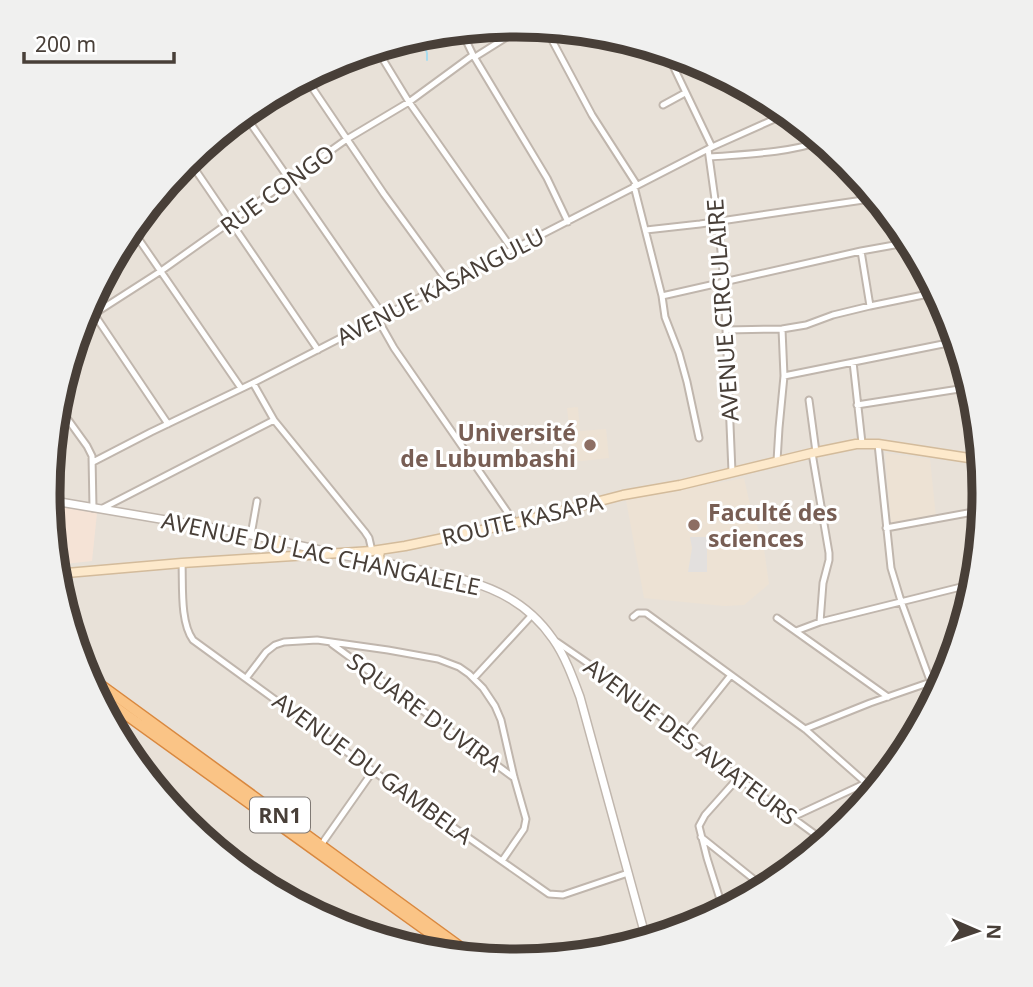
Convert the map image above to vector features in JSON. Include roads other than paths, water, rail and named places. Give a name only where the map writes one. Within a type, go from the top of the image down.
[{"type":"highway","name":"RN1","points":[[103,686],[321,845],[447,944]]},
{"type":"highway","name":"RN1","points":[[111,704],[446,944]]},
{"type":"main road","name":"ROUTE KASAPA","points":[[67,573],[334,554],[405,546],[862,443],[971,458]]},
{"type":"main road","points":[[278,541],[278,557]]},
{"type":"main road","points":[[377,550],[380,562]]},
{"type":"street","name":"RUE CONGO","points":[[98,311],[232,222],[347,139],[409,102],[505,37]]},
{"type":"street","points":[[551,39],[592,115],[635,185],[665,317],[679,353],[699,438]]},
{"type":"street","points":[[466,40],[547,178],[568,222]]},
{"type":"street","points":[[382,57],[409,102],[512,249]]},
{"type":"street","name":"AVENUE CIRCULAIRE","points":[[672,65],[710,148],[724,282],[732,472]]},
{"type":"street","points":[[311,86],[404,224],[448,282]]},
{"type":"street","points":[[663,105],[685,93]]},
{"type":"street","name":"AVENUE KASANGULU","points":[[93,462],[253,383],[635,185],[776,118]]},
{"type":"street","points":[[250,123],[380,316],[394,348],[515,523]]},
{"type":"street","points":[[710,157],[811,144]]},
{"type":"street","points":[[195,170],[318,349]]},
{"type":"street","points":[[646,230],[866,200]]},
{"type":"street","points":[[138,238],[242,388]]},
{"type":"street","points":[[662,296],[899,244]]},
{"type":"street","points":[[861,251],[870,306]]},
{"type":"street","points":[[726,330],[782,330],[833,315],[927,294]]},
{"type":"street","points":[[96,317],[168,424]]},
{"type":"street","points":[[777,461],[784,376],[782,330]]},
{"type":"street","points":[[784,376],[947,343]]},
{"type":"street","points":[[853,362],[862,443]]},
{"type":"street","points":[[253,383],[274,420],[377,550]]},
{"type":"street","points":[[857,405],[961,389]]},
{"type":"street","points":[[809,400],[829,553],[820,622]]},
{"type":"street","points":[[67,417],[90,452],[93,462],[91,482],[97,509],[274,420]]},
{"type":"street","points":[[805,729],[931,683],[891,568],[878,444]]},
{"type":"street","points":[[250,536],[257,501]]},
{"type":"street","name":"AVENUE DU LAC CHANGALELE","points":[[60,502],[441,573],[478,583],[504,594],[532,615],[554,640],[580,697],[644,932]]},
{"type":"street","points":[[886,527],[972,512]]},
{"type":"street","name":"AVENUE DU GAMBELA","points":[[183,563],[185,621],[193,640],[549,894],[557,896],[628,873]]},
{"type":"street","points":[[796,631],[820,622],[963,586]]},
{"type":"street","points":[[633,617],[638,613],[646,613],[805,729],[866,783]]},
{"type":"street","points":[[474,678],[532,615]]},
{"type":"street","points":[[778,618],[888,697]]},
{"type":"street","points":[[247,677],[266,652],[279,643],[317,640],[329,642]]},
{"type":"street","name":"AVENUE DES AVIATEURS","points":[[554,640],[621,686],[737,778],[818,836]]},
{"type":"street","name":"SQUARE D'UVIRA","points":[[329,642],[438,659],[459,667],[474,678],[489,697],[501,720],[514,777]]},
{"type":"street","name":"SQUARE D'UVIRA","points":[[329,642],[514,777]]},
{"type":"street","points":[[355,662],[354,653],[361,646]]},
{"type":"street","points":[[683,735],[731,675]]},
{"type":"street","points":[[321,845],[373,771]]},
{"type":"street","points":[[502,861],[526,823],[514,777]]},
{"type":"street","points":[[721,902],[699,826],[737,778]]},
{"type":"street","points":[[793,817],[872,781]]},
{"type":"street","points":[[701,837],[757,882]]},
{"type":"waterway","points":[[424,47],[427,60]]},
{"type":"place","name":"Université de Lubumbashi","points":[[590,445]]},
{"type":"place","name":"Faculté des sciences","points":[[694,525]]}]
